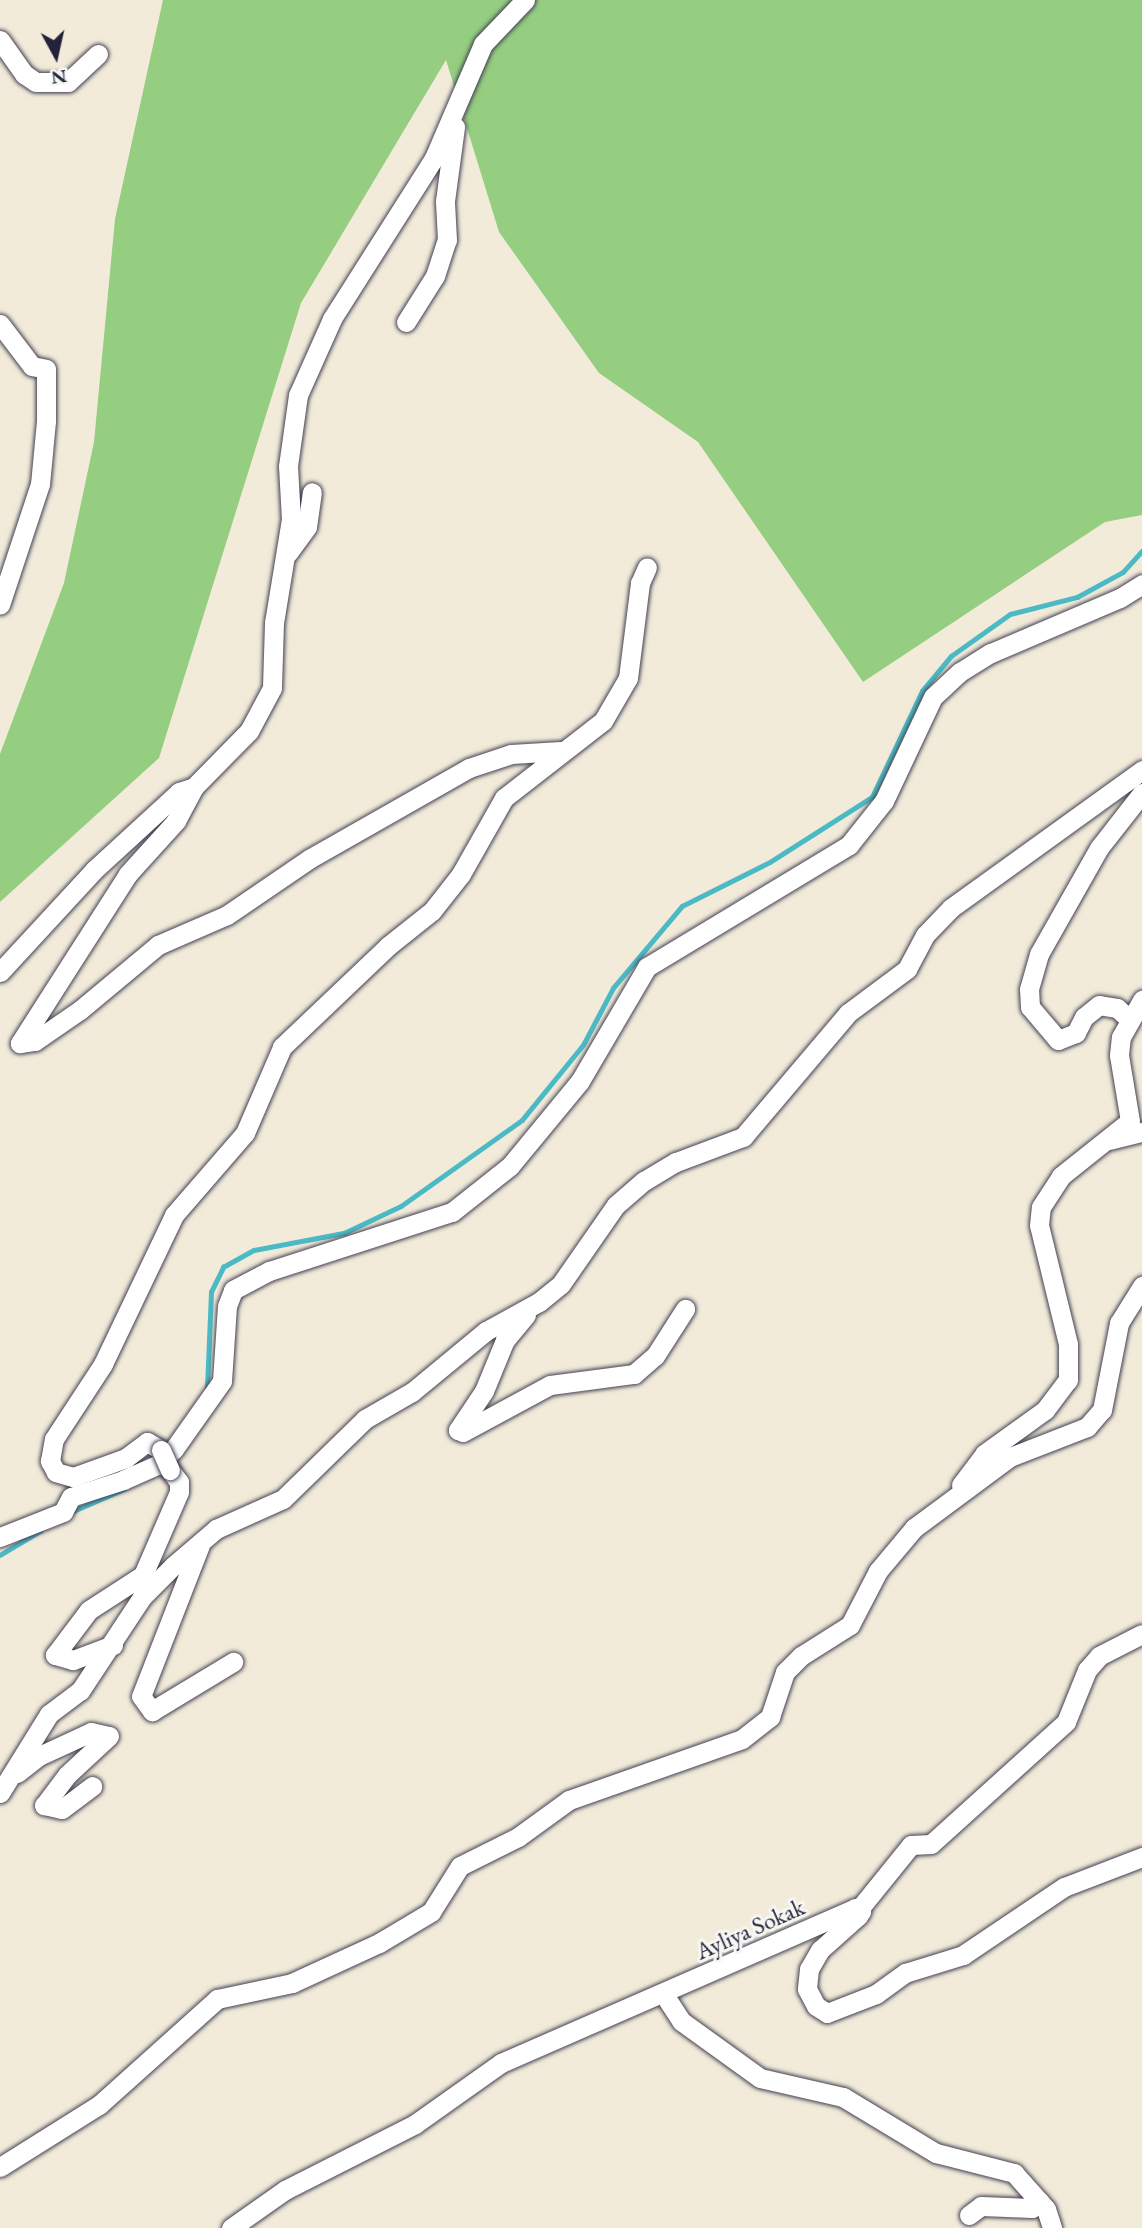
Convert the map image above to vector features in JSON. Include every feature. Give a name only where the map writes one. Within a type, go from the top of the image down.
[{"type":"street","points":[[525,0],[484,44],[456,116],[427,170],[332,318],[298,395],[288,466],[292,519],[274,623],[272,688],[249,731],[194,787],[176,821],[128,874],[20,1043],[35,1041],[80,1010],[158,944],[227,915],[309,859],[469,768],[511,754],[561,751]]},
{"type":"street","points":[[0,40],[24,74],[36,82],[68,82],[98,54]]},
{"type":"street","points":[[406,322],[435,275],[447,240],[445,201],[456,116]]},
{"type":"street","points":[[0,324],[32,366],[46,369],[46,421],[40,484],[0,605]]},
{"type":"street","points":[[287,554],[307,527],[312,492]]},
{"type":"street","points":[[142,1597],[143,1575],[178,1492],[179,1482],[170,1470],[162,1450],[147,1442],[127,1458],[73,1478],[56,1472],[50,1461],[54,1439],[103,1364],[174,1215],[245,1133],[282,1047],[388,946],[432,911],[461,874],[504,798],[555,763],[561,751],[603,721],[628,678],[640,583],[647,567]]},
{"type":"street","points":[[0,1537],[63,1513],[71,1496],[123,1480],[157,1465],[174,1449],[222,1381],[226,1306],[233,1290],[269,1270],[452,1212],[510,1166],[580,1081],[647,967],[849,845],[884,801],[933,697],[960,671],[991,653],[1120,598],[1142,584]]},
{"type":"street","points":[[685,1309],[655,1356],[634,1374],[550,1384],[463,1432],[458,1430],[484,1391],[510,1332],[561,1284],[610,1213],[644,1181],[676,1162],[743,1137],[848,1013],[906,969],[925,936],[951,908],[1142,770]]},
{"type":"street","points":[[0,972],[94,870],[179,792],[194,787]]},
{"type":"street","points":[[1129,1019],[1116,1007],[1099,1005],[1084,1017],[1076,1033],[1058,1040],[1030,1007],[1029,989],[1039,954],[1092,859],[1142,793]]},
{"type":"street","points":[[955,1495],[984,1454],[1045,1410],[1068,1380],[1068,1344],[1039,1225],[1041,1207],[1061,1175],[1098,1142],[1117,1134],[1130,1121],[1119,1055],[1129,1019],[1142,1000]]},
{"type":"street","points":[[1098,1142],[1142,1132]]},
{"type":"street","points":[[0,2167],[99,2105],[217,1999],[292,1983],[379,1942],[431,1912],[460,1866],[518,1837],[569,1800],[742,1739],[770,1717],[785,1672],[801,1656],[850,1625],[878,1571],[914,1528],[955,1495],[1010,1457],[1087,1427],[1102,1410],[1119,1323],[1142,1286]]},
{"type":"street","points":[[5,1786],[49,1714],[80,1691],[113,1645],[142,1597],[201,1541],[216,1529],[275,1504],[365,1419],[405,1397],[486,1331],[539,1302]]},
{"type":"street","points":[[201,1541],[170,1630],[152,1662],[141,1696],[152,1711],[233,1661]]},
{"type":"street","points":[[113,1645],[73,1660],[55,1655],[89,1610],[143,1575]]},
{"type":"street","points":[[860,1908],[911,1845],[931,1844],[1066,1722],[1087,1670],[1099,1656],[1142,1634]]},
{"type":"street","points":[[5,1786],[39,1756],[91,1732],[109,1736],[67,1775],[44,1805],[62,1809],[92,1786]]},
{"type":"street","name":"Ayliya Sokak","points":[[860,1908],[858,1916],[820,1950],[809,1969],[807,1989],[822,2011],[844,2010],[897,1977],[963,1955],[1064,1887],[1142,1857]]},
{"type":"street","name":"Ayliya Sokak","points":[[231,2228],[285,2190],[415,2124],[501,2063],[860,1908]]},
{"type":"street","points":[[663,1993],[681,2021],[760,2078],[843,2097],[936,2153],[1014,2173],[1040,2201],[1052,2228]]},
{"type":"street","points":[[969,2215],[981,2206],[1032,2208],[1040,2201]]},
{"type":"green space","points":[[163,0],[1142,0],[1142,515],[1105,522],[863,682],[698,442],[599,373],[499,232],[446,60],[301,303],[159,758],[0,902],[0,754],[64,583],[94,442],[115,219]]},
{"type":"waterway","points":[[207,1388],[211,1292],[223,1267],[254,1250],[344,1233],[401,1206],[522,1120],[583,1045],[613,988],[682,906],[770,862],[872,797],[922,691],[951,656],[1010,614],[1077,597],[1123,572],[1142,551]]},
{"type":"waterway","points":[[71,1512],[124,1489]]},
{"type":"waterway","points":[[0,1555],[40,1531]]}]
